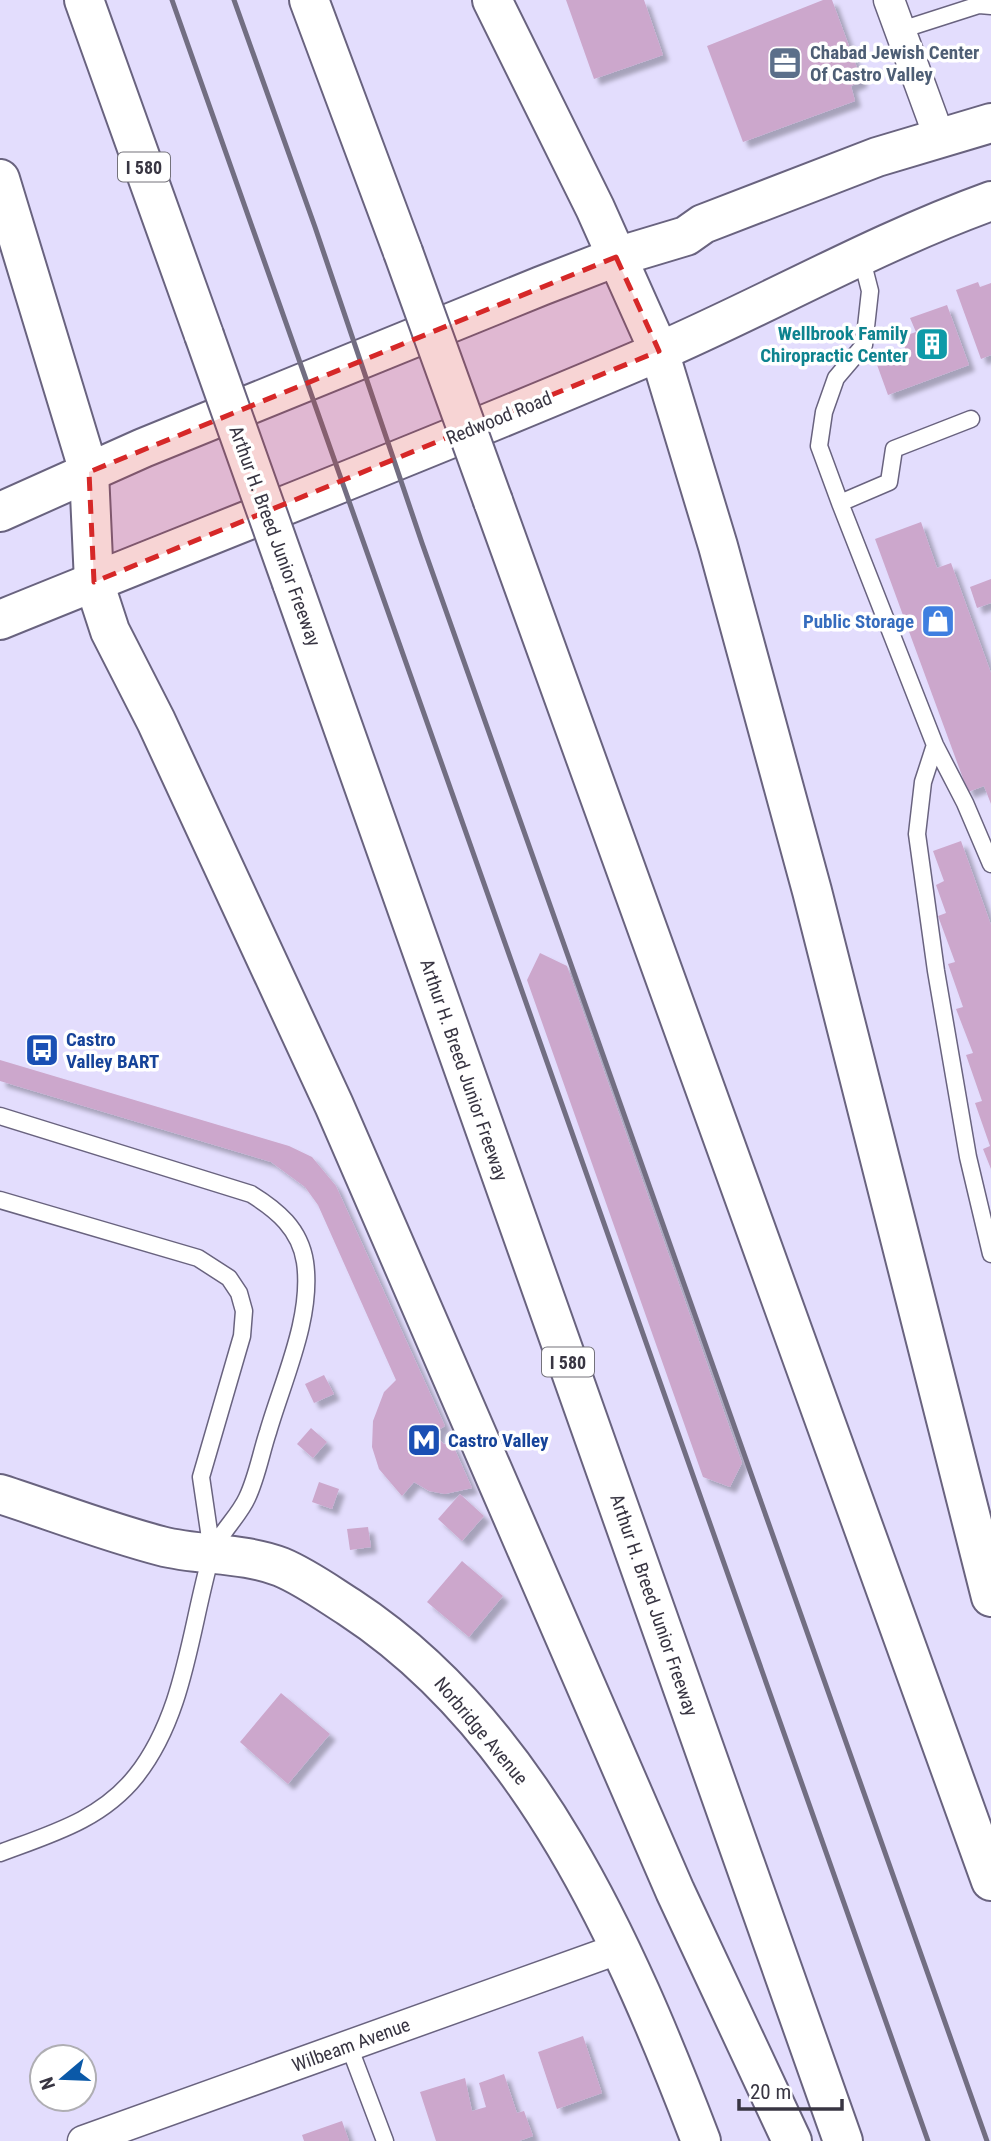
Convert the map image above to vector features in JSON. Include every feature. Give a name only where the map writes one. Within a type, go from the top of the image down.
[{"type":"main road","name":"Arthur H. Breed Junior Freeway","points":[[84,0],[843,2141]]},
{"type":"main road","points":[[309,0],[403,252],[991,1881]]},
{"type":"main road","points":[[492,0],[659,351],[718,546],[812,891],[991,1597]]},
{"type":"main road","points":[[0,512],[89,472],[616,257],[686,236],[704,224],[817,179],[991,123]]},
{"type":"main road","points":[[0,179],[89,472],[94,582],[110,631],[162,733],[334,1105],[676,1891],[792,2141]]},
{"type":"main road","name":"Redwood Road","points":[[0,620],[659,351],[860,254],[991,201]]},
{"type":"main road","name":"Norbridge Avenue","points":[[0,1494],[163,1546],[212,1552],[280,1566],[370,1621],[436,1676],[473,1714],[535,1797],[566,1847],[654,2023],[701,2141]]},
{"type":"street","points":[[889,0],[940,139]]},
{"type":"street","name":"Wilbeam Avenue","points":[[83,2141],[618,1949]]},
{"type":"lane","points":[[901,30],[979,5],[991,6]]},
{"type":"lane","points":[[860,254],[870,291],[864,345],[836,379],[824,412],[819,446],[935,745],[991,864]]},
{"type":"lane","points":[[840,503],[889,482],[894,449],[971,419]]},
{"type":"lane","points":[[935,745],[923,782],[917,834],[966,1144],[991,1254]]},
{"type":"lane","points":[[0,1116],[251,1194],[278,1211],[296,1234],[305,1261],[306,1287],[293,1350],[247,1499],[212,1552],[186,1663],[172,1708],[148,1760],[116,1797],[97,1813],[0,1853]]},
{"type":"lane","points":[[0,1200],[198,1258],[229,1278],[239,1293],[244,1311],[242,1336],[201,1477],[212,1552]]},
{"type":"lane","points":[[349,2046],[385,2141]]},
{"type":"highlighted area","points":[[616,257],[659,351],[94,582],[89,472]]},
{"type":"building","points":[[566,0],[644,0],[663,55],[594,79]]},
{"type":"building","name":"Chabad Jewish Center Of Castro Valley","points":[[823,0],[832,0],[862,81],[851,86],[855,101],[743,142],[707,46]]},
{"type":"building","points":[[978,282],[980,287],[991,283],[991,355],[981,359],[956,290]]},
{"type":"building","name":"Wellbrook Family Chiropractic Center","points":[[947,305],[969,365],[888,395],[876,362],[906,351],[901,337],[916,332],[910,318]]},
{"type":"building","name":"Public Storage","points":[[921,522],[937,568],[951,563],[991,673],[991,804],[984,786],[968,792],[875,539]]},
{"type":"building","points":[[991,579],[991,603],[977,608],[970,587]]},
{"type":"building","points":[[961,841],[991,925],[991,1169],[983,1149],[990,1146],[975,1103],[982,1101],[966,1055],[973,1053],[956,1009],[963,1007],[948,964],[955,962],[938,916],[946,913],[936,885],[944,881],[933,851]]},
{"type":"building","points":[[540,953],[567,966],[742,1463],[730,1487],[703,1477],[527,980]]},
{"type":"building","points":[[0,1060],[289,1146],[312,1157],[336,1186],[445,1426],[440,1429],[438,1438],[444,1444],[452,1443],[472,1488],[445,1494],[429,1491],[414,1482],[402,1496],[379,1469],[372,1447],[373,1421],[384,1392],[396,1380],[318,1205],[305,1187],[271,1162],[0,1081]]},
{"type":"building","points":[[324,1375],[334,1394],[314,1403],[305,1384]]},
{"type":"building","points":[[311,1428],[327,1442],[313,1458],[297,1444]]},
{"type":"building","points":[[319,1482],[339,1489],[332,1509],[312,1502]]},
{"type":"building","points":[[460,1494],[484,1516],[462,1541],[438,1519]]},
{"type":"building","points":[[368,1527],[371,1547],[350,1550],[347,1529]]},
{"type":"building","points":[[462,1561],[503,1596],[469,1637],[427,1602]]},
{"type":"building","points":[[281,1693],[330,1734],[288,1784],[240,1742]]},
{"type":"building","points":[[583,2036],[602,2093],[557,2109],[538,2052]]},
{"type":"building","points":[[504,2074],[517,2113],[524,2111],[533,2136],[519,2141],[436,2141],[420,2092],[465,2078],[472,2111],[486,2107],[479,2083]]},
{"type":"building","points":[[342,2121],[349,2141],[304,2141],[302,2135]]},
{"type":"railway","points":[[172,0],[928,2141]]},
{"type":"railway","points":[[234,0],[315,227],[422,543],[987,2141]]},
{"type":"place","name":"Chabad Jewish Center Of Castro Valley","points":[[785,63]]},
{"type":"place","name":"Wellbrook Family Chiropractic Center","points":[[932,344]]},
{"type":"place","name":"Public Storage","points":[[938,621]]},
{"type":"place","name":"Castro Valley BART","points":[[42,1050]]},
{"type":"place","name":"Castro Valley","points":[[424,1440]]}]
